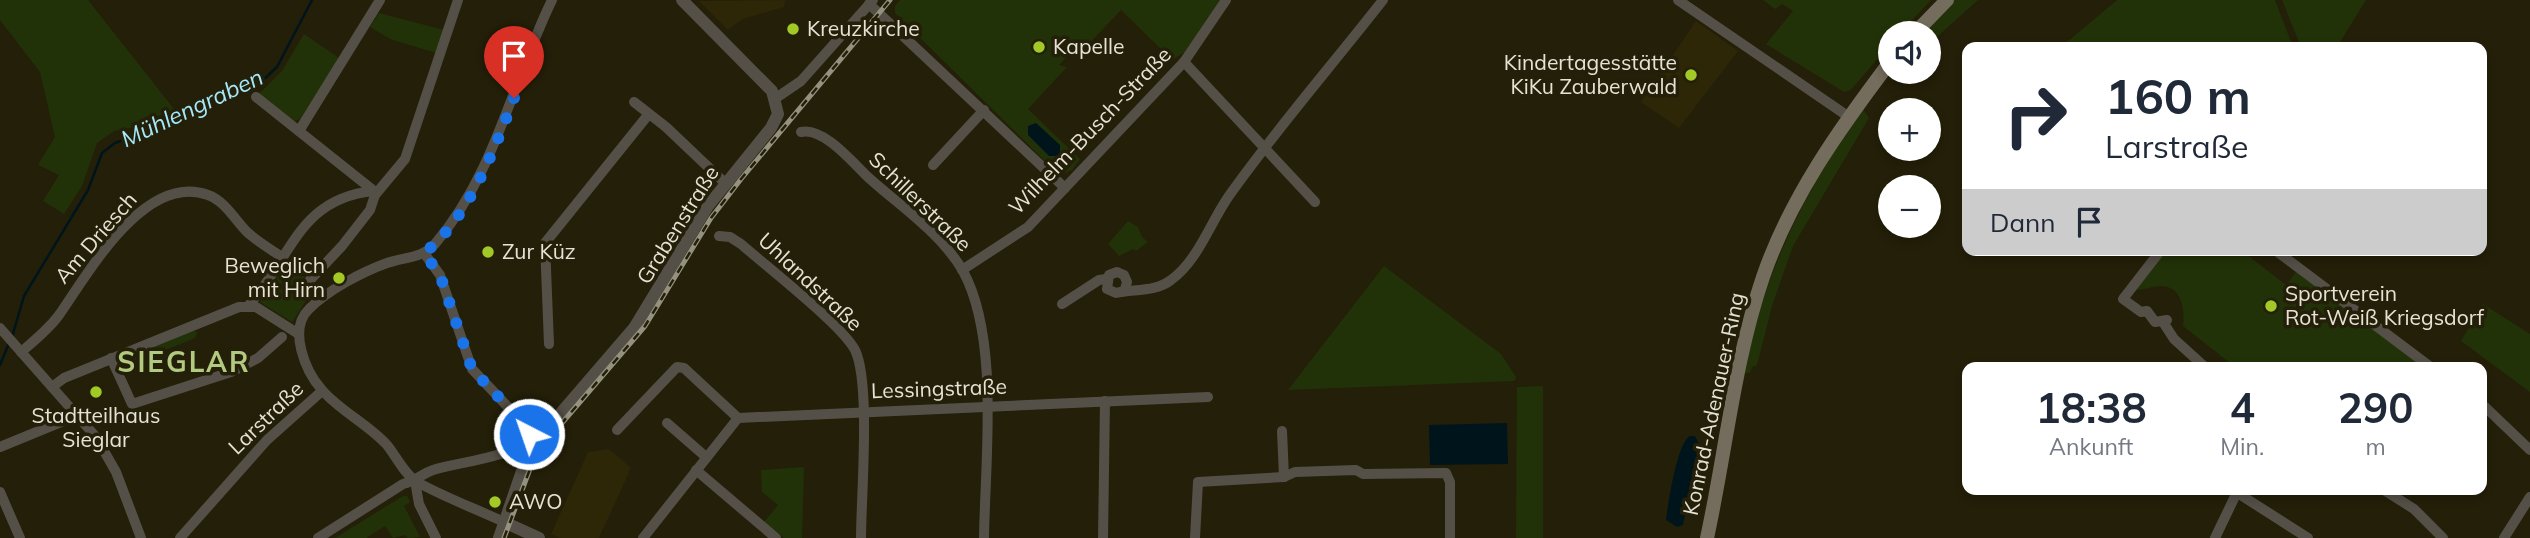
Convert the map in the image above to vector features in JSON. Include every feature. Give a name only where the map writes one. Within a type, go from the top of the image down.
[{"type":"main road","points":[[1927,21],[1947,0]]},
{"type":"main road","name":"Konrad-Adenauer-Ring","points":[[1707,538],[1742,351],[1764,275],[1795,206],[1849,117],[1878,78]]},
{"type":"street","points":[[299,131],[380,0]]},
{"type":"street","points":[[310,280],[342,246],[370,209],[375,193],[405,159],[458,1],[446,0]]},
{"type":"street","points":[[248,305],[262,310],[298,332],[303,315],[326,297],[387,263],[424,253],[434,245],[459,211],[489,160],[552,0]]},
{"type":"street","points":[[682,0],[776,98],[801,82],[871,2],[1065,188]]},
{"type":"street","name":"Wilhelm-Busch-Straße","points":[[962,270],[1028,227],[1184,62],[1226,0]]},
{"type":"street","points":[[1062,304],[1112,273],[1121,273],[1126,278],[1125,289],[1158,287],[1177,276],[1224,202],[1382,0]]},
{"type":"street","points":[[1678,0],[1849,117]]},
{"type":"street","points":[[1184,62],[1315,202]]},
{"type":"street","points":[[256,97],[375,193]]},
{"type":"street","name":"Grabenstraße","points":[[499,538],[527,458],[536,442],[634,328],[725,183],[771,128],[778,114],[776,98]]},
{"type":"street","points":[[634,102],[666,127],[725,183]]},
{"type":"street","points":[[933,165],[984,110]]},
{"type":"street","points":[[550,344],[545,243],[648,115]]},
{"type":"street","name":"Schillerstraße","points":[[801,132],[813,131],[836,148],[940,242],[962,270],[976,305],[983,334],[986,407],[984,538]]},
{"type":"street","name":"Am Driesch","points":[[8,339],[59,316],[74,290],[137,213],[160,197],[187,192],[211,197],[248,233],[282,257]]},
{"type":"street","points":[[52,387],[64,378],[111,358],[248,305],[275,271],[311,216],[326,204],[349,194],[375,193]]},
{"type":"street","name":"Uhlandstraße","points":[[719,236],[730,237],[741,244],[848,340],[860,368],[863,411],[861,538]]},
{"type":"street","points":[[318,538],[403,484],[415,481],[430,471],[516,449],[528,438],[528,430],[472,369],[440,275],[424,253]]},
{"type":"street","points":[[2156,256],[2123,299],[2141,312],[2147,311],[2152,321],[2165,321],[2174,339],[2199,362]]},
{"type":"street","points":[[2283,256],[2424,362]]},
{"type":"street","name":"Larstraße","points":[[180,538],[267,440],[322,391],[305,358],[298,332]]},
{"type":"street","points":[[111,358],[132,404],[231,373],[258,358],[282,337]]},
{"type":"street","points":[[8,339],[96,438],[116,472],[141,538]]},
{"type":"street","points":[[617,430],[677,367],[684,368],[738,418],[643,538]]},
{"type":"street","points":[[322,391],[386,444],[415,481],[539,538]]},
{"type":"street","name":"Lessingstraße","points":[[738,418],[1208,397]]},
{"type":"street","points":[[1103,538],[1105,401]]},
{"type":"street","points":[[2487,409],[2530,450]]},
{"type":"street","points":[[0,447],[78,415]]},
{"type":"street","points":[[667,423],[706,457]]},
{"type":"street","points":[[1282,431],[1284,477]]},
{"type":"street","points":[[696,470],[776,538]]},
{"type":"street","points":[[1195,538],[1198,482],[1284,477],[1294,472],[1356,470],[1363,474],[1446,473],[1451,485],[1450,538]]},
{"type":"street","points":[[415,481],[419,504],[436,538]]},
{"type":"street","points":[[0,492],[20,538]]},
{"type":"street","points":[[2215,538],[2235,495]]},
{"type":"street","points":[[2243,495],[2308,538]]},
{"type":"street","points":[[2392,495],[2414,509],[2443,538]]},
{"type":"street","points":[[2504,538],[2530,497]]},
{"type":"shaded area","points":[[785,0],[784,7],[743,19],[728,30],[699,1]]},
{"type":"shaded area","name":"Kindertagesstätte KiKu Zauberwald","points":[[1696,21],[1738,51],[1679,128],[1641,102]]},
{"type":"shaded area","points":[[609,449],[631,468],[599,538],[561,538],[551,534],[588,452]]},
{"type":"green space","points":[[0,0],[88,0],[174,109],[145,125],[114,131],[97,143],[82,186],[64,214],[43,201],[59,175],[38,165],[55,137],[40,72],[0,20]]},
{"type":"green space","points":[[900,0],[1220,0],[1185,52],[1172,60],[1121,10],[1085,48],[1075,48],[1059,65],[1067,67],[1028,109],[1080,159],[1072,170],[1063,174],[1054,170],[895,13],[895,6]]},
{"type":"green space","points":[[1763,0],[1931,0],[1911,21],[1878,21],[1878,58],[1851,90],[1844,92],[1766,44],[1793,11],[1782,4],[1775,9]]},
{"type":"green space","points":[[1952,0],[1978,0],[1941,33],[1941,21],[1932,21]]},
{"type":"green space","points":[[2117,0],[2275,0],[2291,42],[2067,42]]},
{"type":"green space","points":[[2282,0],[2366,0],[2340,42],[2299,42]]},
{"type":"green space","points":[[379,13],[444,30],[436,53],[390,39],[370,27]]},
{"type":"green space","points":[[304,34],[339,58],[300,119],[295,121],[257,96],[282,71]]},
{"type":"green space","points":[[1863,109],[1869,118],[1793,246],[1772,306],[1757,365],[1752,367],[1750,373],[1743,373],[1763,300],[1789,235],[1822,172]]},
{"type":"green space","points":[[1128,221],[1138,227],[1142,237],[1148,242],[1136,251],[1133,249],[1119,256],[1108,244]]},
{"type":"green space","name":"Sportverein Rot-Weiß Kriegsdorf","points":[[2162,256],[2249,256],[2286,285],[2296,272],[2419,362],[2229,362],[2183,326],[2182,305],[2177,293],[2172,289],[2158,286],[2136,290]]},
{"type":"green space","points":[[286,264],[305,277],[303,288],[309,296],[292,322],[260,302]]},
{"type":"green space","points":[[1384,266],[1501,354],[1516,377],[1515,381],[1288,390]]},
{"type":"green space","points":[[2483,304],[2530,334],[2530,392],[2461,341]]},
{"type":"green space","points":[[193,331],[197,332],[195,338],[121,368],[121,360]]},
{"type":"green space","points":[[1543,386],[1543,538],[1516,538],[1517,387]]},
{"type":"green space","points":[[804,467],[802,538],[784,538],[764,522],[778,505],[762,492],[761,470]]},
{"type":"green space","points":[[407,496],[410,502],[404,506],[420,537],[408,538],[405,535],[393,538],[385,526],[366,538],[335,538]]},
{"type":"water","points":[[1036,123],[1060,145],[1060,156],[1049,156],[1028,135],[1028,126]]},
{"type":"water","points":[[1507,423],[1508,464],[1430,465],[1429,425]]},
{"type":"water","points":[[1690,436],[1695,436],[1699,444],[1683,525],[1677,527],[1666,520],[1667,512],[1677,461],[1685,441]]},
{"type":"waterway","name":"Mühlengraben","points":[[12,337],[24,296],[88,190],[102,153],[115,143],[171,123],[262,81],[277,67],[312,0]]},
{"type":"waterway","name":"Mühlengraben","points":[[0,365],[9,343]]},
{"type":"railway","points":[[504,538],[530,469],[550,437],[645,326],[711,218],[741,179],[890,0]]},
{"type":"place","name":"Kreuzkirche","points":[[793,29]]},
{"type":"place","name":"Kapelle","points":[[1039,47]]},
{"type":"place","name":"Kindertagesstätte KiKu Zauberwald","points":[[1691,75]]},
{"type":"place","name":"Zur Küz","points":[[488,252]]},
{"type":"place","name":"Beweglich mit Hirn","points":[[339,278]]},
{"type":"place","name":"Sportverein Rot-Weiß Kriegsdorf","points":[[2271,306]]},
{"type":"place","name":"Stadtteilhaus Sieglar","points":[[96,392]]},
{"type":"place","name":"AWO","points":[[495,502]]},
{"type":"district","name":"SIEGLAR","points":[[184,362]]},
{"type":"route","points":[[514,98],[497,143],[472,190],[434,245],[424,253],[440,275],[466,358],[472,369],[480,381],[526,426],[529,434]]}]
